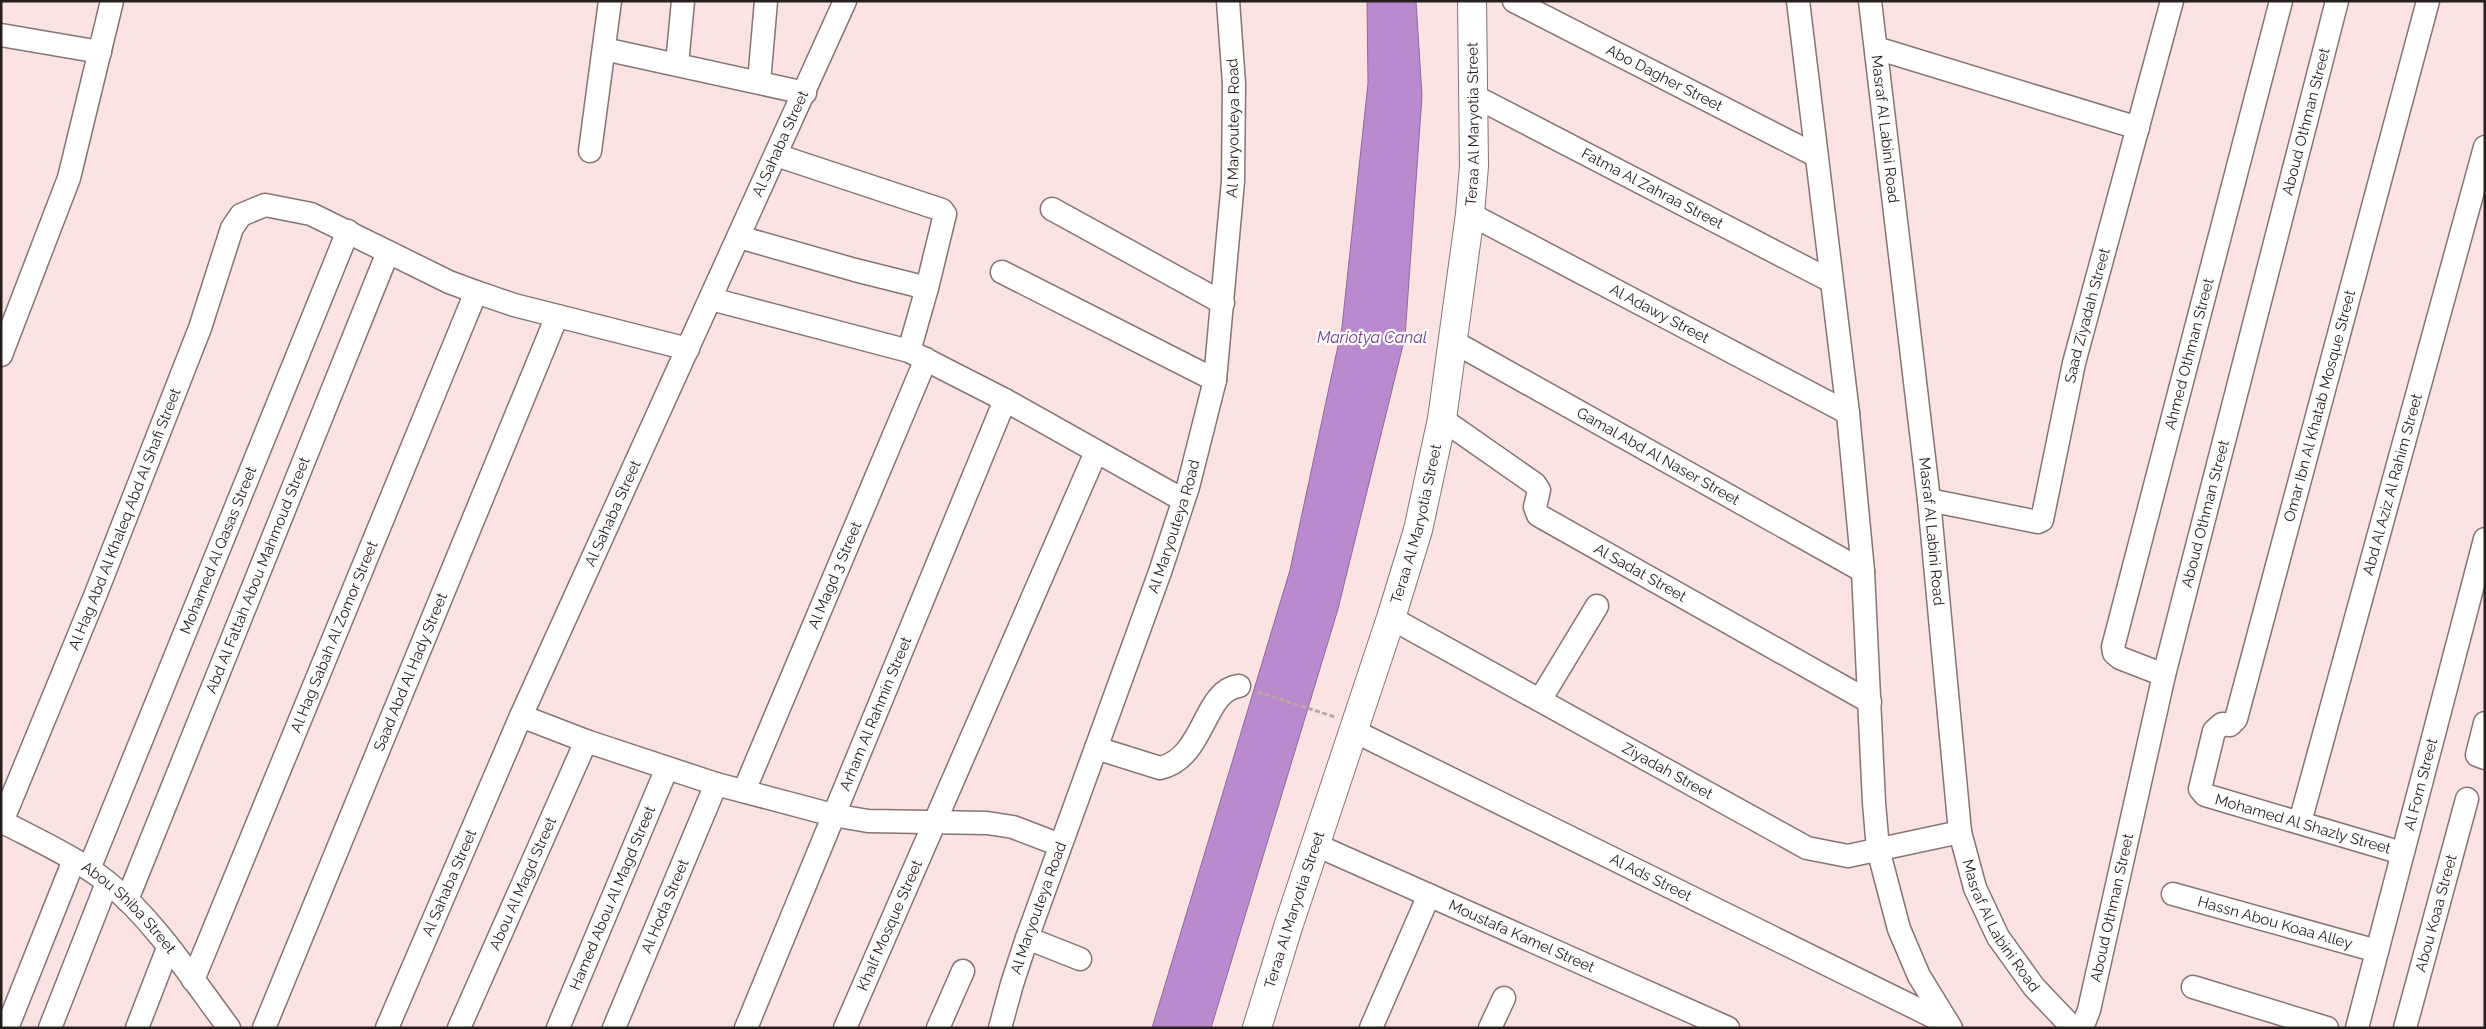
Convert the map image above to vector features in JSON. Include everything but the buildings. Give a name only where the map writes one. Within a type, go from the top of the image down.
[{"type":"main road","name":"Teraa Al Maryotia Street","points":[[1257,1028],[1392,618],[1418,530],[1442,419],[1454,342],[1474,166],[1472,1]]},
{"type":"street","points":[[1,355],[69,178],[112,1]]},
{"type":"street","points":[[590,151],[610,1]]},
{"type":"street","points":[[677,64],[683,1]]},
{"type":"street","points":[[759,82],[766,1]]},
{"type":"street","name":"Al Sahaba Street","points":[[386,1028],[521,716],[845,1]]},
{"type":"street","name":"Al Maryouteya Road","points":[[1000,1028],[1012,984],[1060,845],[1160,572],[1183,500],[1214,380],[1223,303],[1232,181],[1234,84],[1228,1]]},
{"type":"street","name":"Abo Dagher Street","points":[[1514,1],[1816,155]]},
{"type":"street","points":[[1798,1],[1848,413],[1863,571],[1874,803],[1878,849],[1899,929],[1919,976],[1950,1026]]},
{"type":"street","name":"Masraf Al Labini Road","points":[[1870,1],[1929,500],[1960,832],[1976,888],[1998,937],[2034,987],[2073,1028]]},
{"type":"street","name":"Saad Ziyadah Street","points":[[1929,500],[2038,522],[2042,520],[2074,363],[2172,1]]},
{"type":"street","name":"Ahmed Othman Street","points":[[2164,675],[2120,658],[2114,653],[2113,647],[2281,1]]},
{"type":"street","name":"Aboud Othman Street","points":[[2082,1028],[2089,1010],[2164,675],[2337,1]]},
{"type":"street","name":"Omar Ibn Al Khatab Mosque Street","points":[[2205,795],[2200,789],[2214,731],[2222,724],[2230,725],[2236,719],[2428,1]]},
{"type":"street","points":[[1,35],[100,52]]},
{"type":"street","points":[[1876,48],[2138,128]]},
{"type":"street","points":[[604,49],[804,93]]},
{"type":"street","name":"Fatma Al Zahraa Street","points":[[1474,96],[1831,281]]},
{"type":"street","name":"Abd Al Aziz Al Rahim Street","points":[[2300,822],[2485,147]]},
{"type":"street","name":"Al Magd 3 Street","points":[[744,791],[918,355],[927,288],[945,214],[942,210],[776,155]]},
{"type":"street","name":"Al Hag Abd Al Khaleq Abd Al Shafi Street","points":[[2,822],[200,328],[232,228],[241,215],[265,205],[311,214],[348,231]]},
{"type":"street","points":[[1052,209],[1223,303]]},
{"type":"street","name":"Al Adawy Street","points":[[1470,214],[1848,413]]},
{"type":"street","points":[[348,231],[449,282],[476,292],[557,316],[688,349]]},
{"type":"street","name":"Mohamed Al Qasas Street","points":[[7,1028],[82,865],[348,231]]},
{"type":"street","points":[[739,238],[927,288]]},
{"type":"street","name":"Abd Al Fattah Abou Mahmoud Street","points":[[127,900],[388,252]]},
{"type":"street","points":[[1002,272],[1214,380]]},
{"type":"street","name":"Al Hag Sabah Al Zomor Street","points":[[193,980],[476,292]]},
{"type":"street","points":[[711,299],[918,355],[1005,400],[1183,500]]},
{"type":"street","name":"Saad Abd Al Hady Street","points":[[264,1028],[557,316]]},
{"type":"street","name":"Gamal Abd Al Naser Street","points":[[1454,342],[1863,571]]},
{"type":"street","name":"Arham Al Rahmin Street","points":[[746,1028],[1005,400]]},
{"type":"street","name":"Al Sadat Street","points":[[1442,419],[1535,484],[1539,490],[1535,507],[1538,515],[1870,702]]},
{"type":"street","name":"Khalf Mosque Street","points":[[845,1028],[1096,452]]},
{"type":"street","name":"Al Forn Street","points":[[2356,1028],[2485,539]]},
{"type":"street","points":[[1540,700],[1597,606]]},
{"type":"street","name":"Ziyadah Street","points":[[1392,618],[1807,848],[1848,856],[1960,832]]},
{"type":"street","points":[[1096,748],[1160,768],[1169,766],[1186,753],[1222,693],[1232,686],[1239,686]]},
{"type":"street","points":[[521,716],[716,784],[833,815],[868,821],[934,821],[1013,826],[1060,845]]},
{"type":"street","points":[[2485,723],[2477,755],[2485,758]]},
{"type":"street","name":"Al Ads Street","points":[[1354,731],[1950,1026]]},
{"type":"street","name":"Abou Al Magd Street","points":[[459,1028],[586,740]]},
{"type":"street","name":"Hamed Abou Al Magd Street","points":[[558,1028],[667,768]]},
{"type":"street","name":"Al Hoda Street","points":[[614,1028],[716,784]]},
{"type":"street","name":"Mohamed Al Shazly Street","points":[[2205,795],[2402,853]]},
{"type":"street","name":"Abou Koaa Street","points":[[2405,1028],[2467,800]]},
{"type":"street","name":"Abou Shiba Street","points":[[2,822],[82,865],[127,900],[168,948],[229,1028]]},
{"type":"street","name":"Moustafa Kamel Street","points":[[1316,845],[1728,1028]]},
{"type":"street","points":[[50,1028],[107,883]]},
{"type":"street","name":"Hassn Abou Koaa Alley","points":[[2173,894],[2377,951]]},
{"type":"street","points":[[1371,1028],[1429,895]]},
{"type":"street","points":[[1028,938],[1080,960]]},
{"type":"street","points":[[136,1028],[168,948]]},
{"type":"street","points":[[938,1028],[963,971]]},
{"type":"street","points":[[2193,987],[2327,1028]]},
{"type":"street","points":[[1490,1028],[1504,998]]},
{"type":"path","points":[[1239,686],[1313,710]]},
{"type":"water","name":"Mariotya Canal","points":[[1367,1],[1416,1],[1422,96],[1405,337],[1338,609],[1211,1028],[1152,1028],[1290,570],[1342,327],[1368,83]]}]
